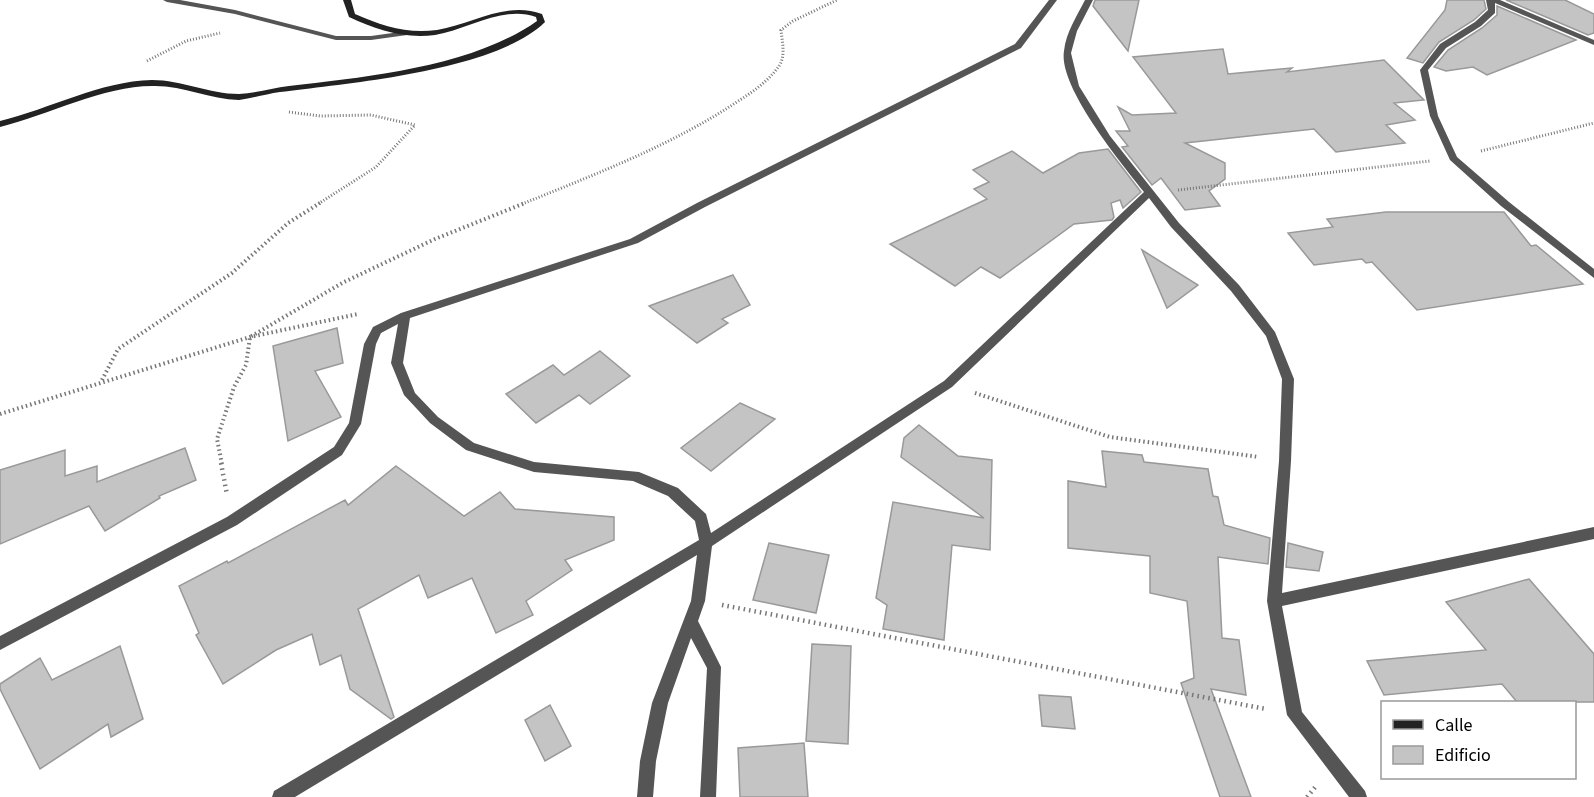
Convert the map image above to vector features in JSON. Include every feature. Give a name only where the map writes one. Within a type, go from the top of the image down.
[{"type":"main road","points":[[0,124],[119,87],[151,83],[179,86],[212,97],[239,97],[389,74],[441,63],[508,42],[532,31],[541,22],[539,16],[529,10],[504,14],[436,32],[383,31],[352,15],[347,0]]},
{"type":"street","points":[[167,0],[234,12],[336,38],[371,38],[407,33]]},
{"type":"street","points":[[0,643],[232,521],[338,451],[355,424],[370,344],[376,330],[405,316],[634,241],[1018,46],[1034,27],[1039,13],[1053,0]]},
{"type":"street","points":[[1089,0],[1073,31],[1067,53],[1075,86],[1106,137],[1149,193],[1175,225],[1235,288],[1271,335],[1288,379],[1285,461],[1274,601],[1295,715],[1359,797]]},
{"type":"street","points":[[1594,43],[1491,0],[1492,11],[1478,24],[1443,46],[1424,70],[1434,116],[1453,158],[1505,204],[1594,274]]},
{"type":"street","points":[[280,797],[706,543],[948,384],[1149,193]]},
{"type":"street","points":[[405,316],[397,363],[410,395],[434,420],[470,447],[534,467],[634,476],[674,492],[701,518],[706,543],[698,601],[660,703],[648,761],[645,797]]},
{"type":"street","points":[[1274,601],[1594,533]]},
{"type":"street","points":[[690,621],[714,667],[708,797]]},
{"type":"path","points":[[250,337],[344,282],[435,240],[626,162],[705,122],[753,92],[780,65],[783,51],[781,30],[793,21],[837,0]]},
{"type":"path","points":[[146,62],[149,57],[186,41],[236,27],[234,12]]},
{"type":"path","points":[[102,380],[118,349],[232,273],[288,223],[376,167],[415,125],[371,115],[291,113],[278,107],[271,91]]},
{"type":"path","points":[[1149,193],[1453,158],[1594,123]]},
{"type":"path","points":[[0,414],[102,380],[250,337],[360,313]]},
{"type":"path","points":[[232,521],[217,439],[234,387],[246,365],[250,337]]},
{"type":"path","points":[[948,384],[1110,437],[1285,461]]},
{"type":"path","points":[[698,601],[1295,715]]},
{"type":"building","points":[[1095,0],[1139,0],[1128,51],[1093,6]]},
{"type":"building","points":[[1447,0],[1484,0],[1486,9],[1474,20],[1439,42],[1423,63],[1407,58],[1445,10]]},
{"type":"building","points":[[1506,0],[1565,0],[1594,14],[1594,33],[1588,35]]},
{"type":"building","points":[[1497,6],[1576,40],[1487,75],[1473,67],[1446,71],[1434,67],[1448,50],[1482,28],[1497,15]]},
{"type":"building","points":[[1223,49],[1228,74],[1292,68],[1287,72],[1384,60],[1424,100],[1394,103],[1415,120],[1386,125],[1405,143],[1336,152],[1314,129],[1185,143],[1225,163],[1225,179],[1209,191],[1220,206],[1185,210],[1161,178],[1152,185],[1122,147],[1128,146],[1116,131],[1130,131],[1118,107],[1132,115],[1176,113],[1133,57]]},
{"type":"building","points":[[1108,149],[1141,192],[1123,208],[1120,200],[1111,203],[1114,217],[1112,220],[1074,224],[1000,278],[981,267],[955,286],[890,244],[987,199],[974,189],[989,182],[973,170],[1012,151],[1043,173],[1079,153]]},
{"type":"building","points":[[1386,212],[1504,212],[1531,246],[1536,245],[1583,284],[1417,310],[1372,262],[1366,263],[1362,259],[1314,265],[1288,233],[1333,227],[1327,219]]},
{"type":"building","points":[[1142,250],[1198,285],[1167,308]]},
{"type":"building","points":[[733,275],[750,305],[722,319],[728,323],[697,343],[649,306]]},
{"type":"building","points":[[337,328],[343,363],[315,371],[341,417],[288,441],[273,346]]},
{"type":"building","points":[[600,351],[630,376],[590,404],[579,395],[536,423],[506,394],[553,365],[564,375]]},
{"type":"building","points":[[740,403],[775,419],[711,471],[681,448]]},
{"type":"building","points":[[919,425],[958,456],[992,460],[990,550],[952,545],[944,640],[883,629],[887,605],[876,598],[893,502],[984,518],[901,457],[904,438]]},
{"type":"building","points":[[185,448],[196,480],[159,496],[160,498],[105,531],[89,506],[0,544],[0,470],[65,450],[65,476],[97,466],[97,482]]},
{"type":"building","points":[[1102,451],[1142,455],[1144,462],[1208,469],[1213,496],[1218,497],[1224,525],[1270,538],[1268,564],[1218,557],[1222,638],[1239,640],[1246,695],[1211,689],[1251,797],[1220,797],[1181,683],[1194,678],[1187,601],[1150,593],[1150,556],[1068,548],[1068,481],[1106,487]]},
{"type":"building","points":[[396,466],[464,516],[500,492],[515,509],[614,517],[614,540],[565,560],[572,570],[526,601],[533,615],[496,633],[472,578],[428,598],[419,575],[358,609],[394,717],[391,719],[350,689],[341,655],[320,665],[312,634],[276,650],[223,684],[196,635],[199,633],[179,586],[227,561],[228,563],[345,500],[348,505]]},
{"type":"building","points":[[769,543],[829,555],[816,613],[753,600]]},
{"type":"building","points":[[1288,543],[1323,552],[1319,571],[1286,567]]},
{"type":"building","points":[[1529,579],[1594,654],[1594,702],[1516,701],[1502,684],[1384,695],[1367,661],[1486,650],[1446,602]]},
{"type":"building","points":[[812,644],[851,646],[848,744],[806,741]]},
{"type":"building","points":[[120,646],[143,719],[111,737],[108,724],[40,769],[0,689],[0,684],[40,658],[52,680]]},
{"type":"building","points":[[1039,695],[1071,697],[1075,729],[1042,726]]},
{"type":"building","points":[[550,705],[571,746],[545,761],[525,720]]},
{"type":"building","points":[[804,743],[808,797],[740,797],[738,748]]}]
